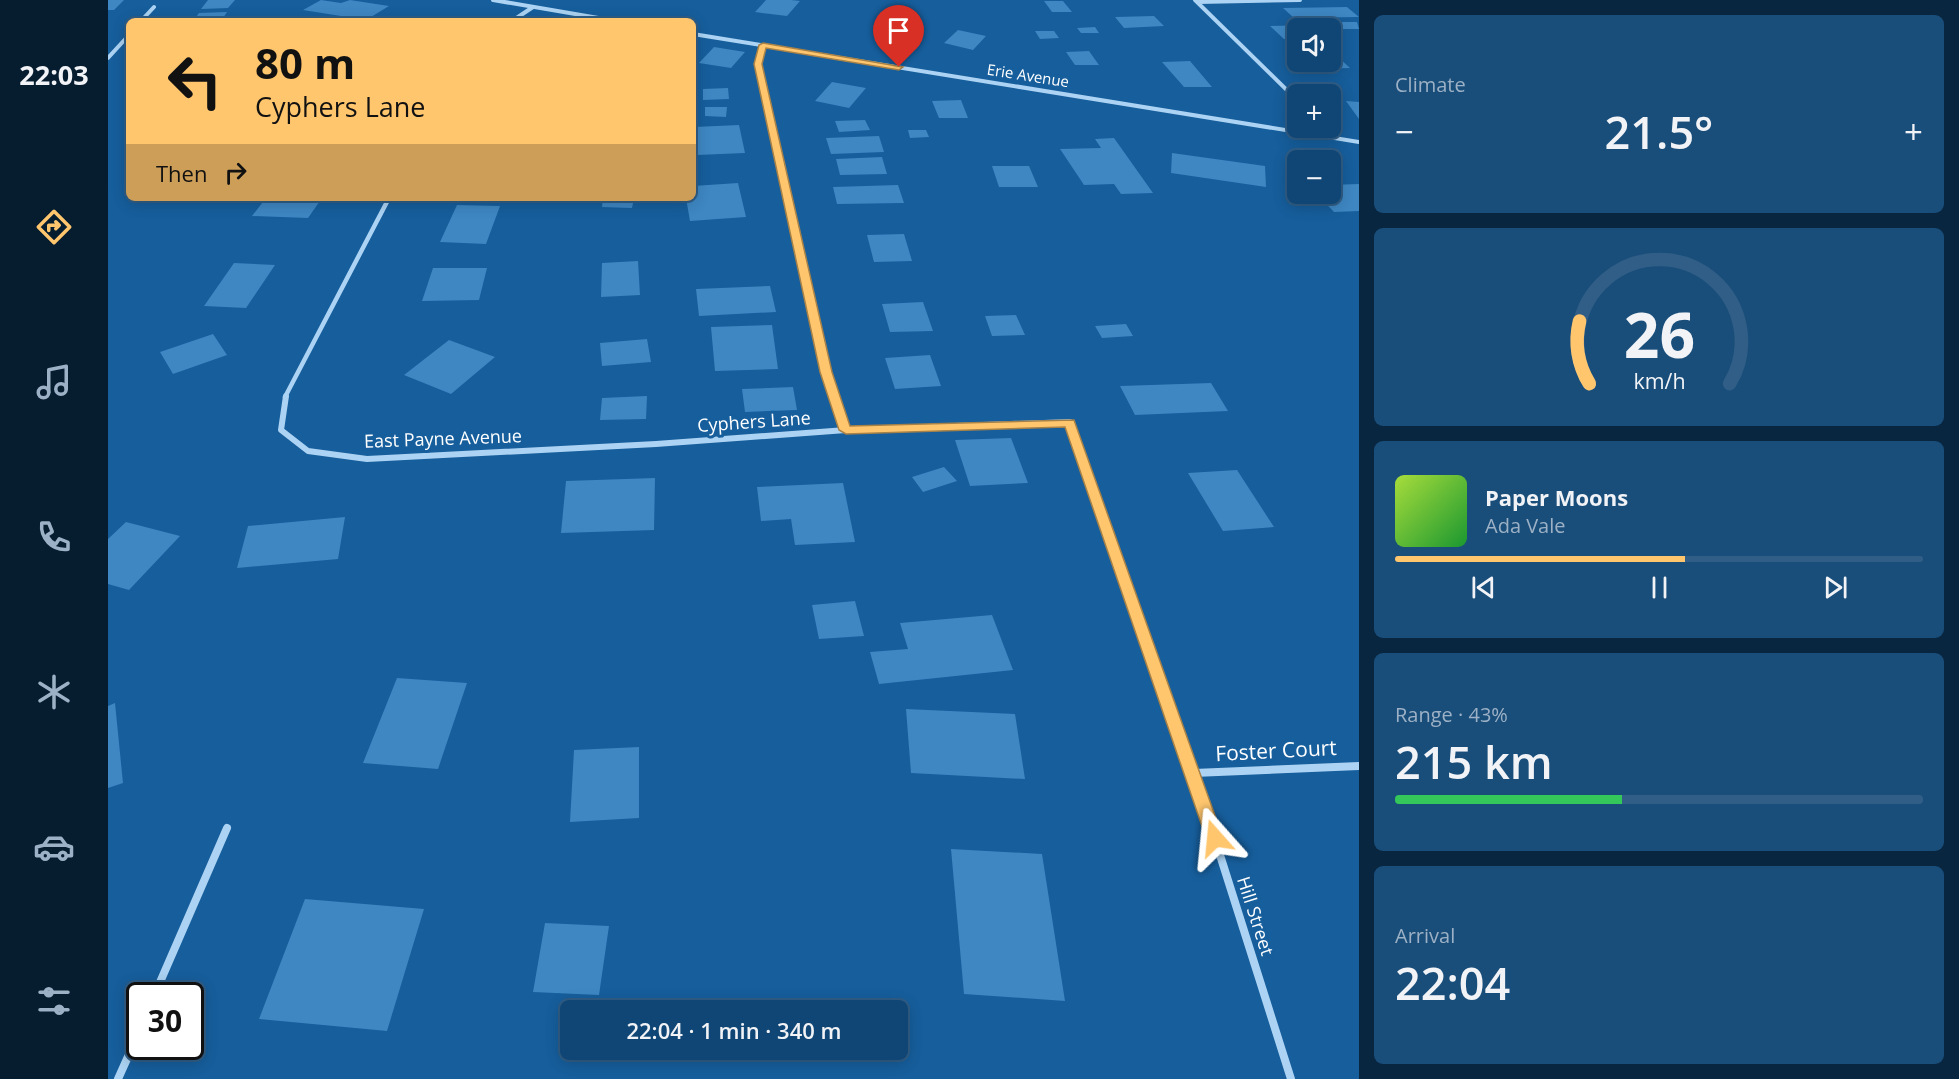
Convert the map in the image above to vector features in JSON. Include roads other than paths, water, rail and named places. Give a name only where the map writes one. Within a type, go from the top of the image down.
[{"type":"street","points":[[493,0],[598,18]]},
{"type":"street","points":[[1196,1],[1300,0]]},
{"type":"street","points":[[1196,1],[1287,90]]},
{"type":"street","points":[[144,18],[154,7]]},
{"type":"street","points":[[516,18],[533,7]]},
{"type":"street","name":"Erie Avenue","points":[[696,34],[1287,130]]},
{"type":"street","points":[[108,58],[126,38]]},
{"type":"street","points":[[763,45],[758,64],[826,372],[846,430]]},
{"type":"street","name":"Erie Avenue","points":[[1335,138],[1359,142]]},
{"type":"street","name":"East Payne Avenue","points":[[387,201],[283,401],[280,430],[308,451],[367,459],[656,444]]},
{"type":"street","name":"Cyphers Lane","points":[[656,444],[846,430],[1070,423]]},
{"type":"street","name":"Hill Street","points":[[1070,423],[1194,773],[1291,1079]]},
{"type":"street","name":"Foster Court","points":[[1194,773],[1359,766]]},
{"type":"street","points":[[160,982],[227,828]]},
{"type":"street","points":[[118,1079],[127,1060]]}]
